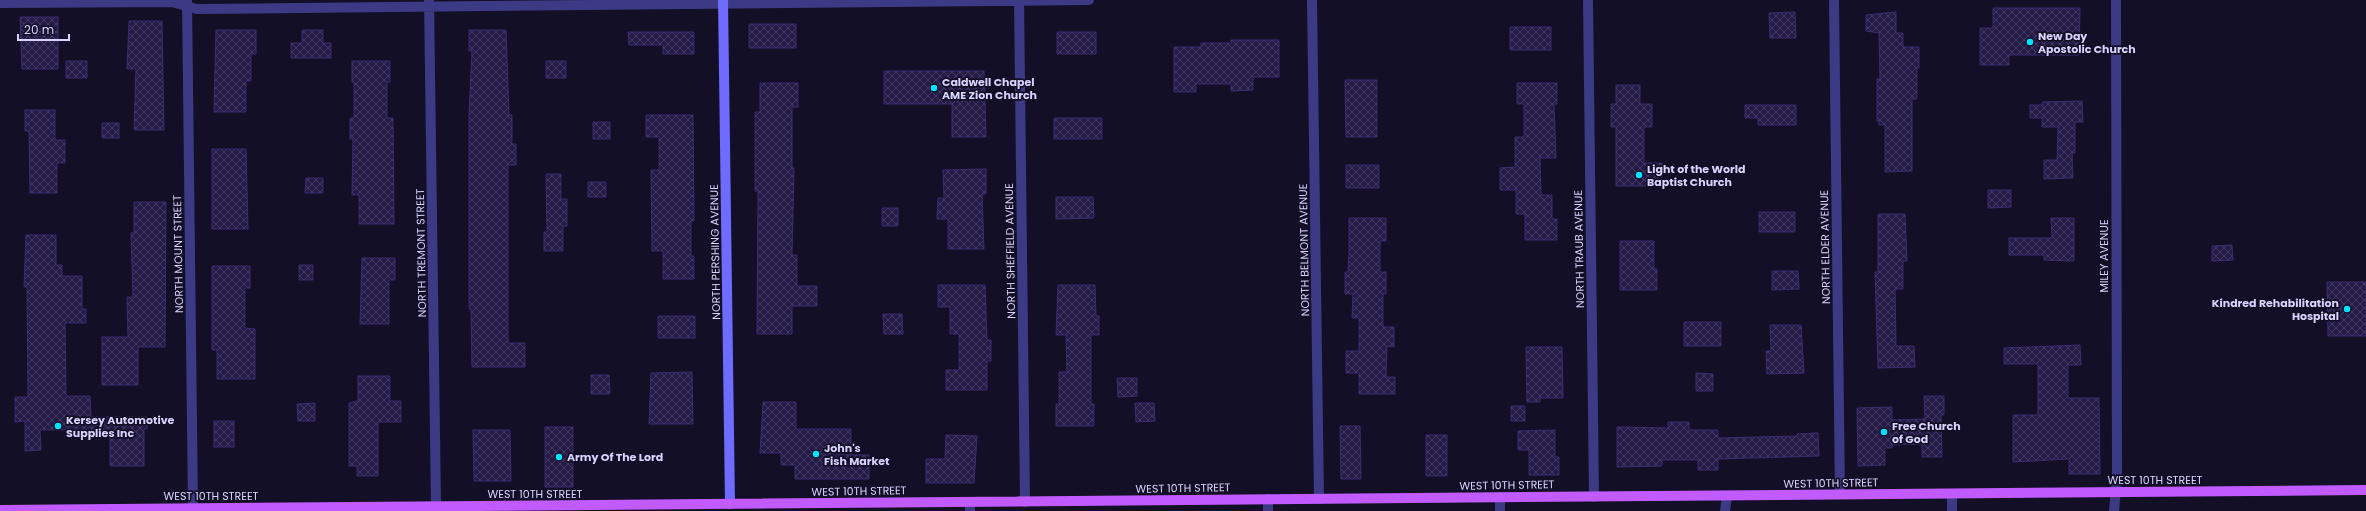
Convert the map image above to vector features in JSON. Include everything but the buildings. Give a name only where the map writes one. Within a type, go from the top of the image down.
[{"type":"main road","name":"WEST 10TH STREET","points":[[0,510],[193,508],[373,509],[436,506],[670,508],[730,504],[970,506],[1025,502],[1268,499],[2366,490]]},
{"type":"street","name":"NORTH SHEFFIELD AVENUE","points":[[1019,0],[1025,502]]},
{"type":"street","points":[[0,3],[172,2],[187,3],[196,9],[430,3],[1089,0]]},
{"type":"street","name":"NORTH BELMONT AVENUE","points":[[1312,0],[1319,499]]},
{"type":"street","name":"NORTH TRAUB AVENUE","points":[[1588,0],[1594,497]]},
{"type":"street","name":"NORTH ELDER AVENUE","points":[[1834,0],[1840,494]]},
{"type":"street","name":"MILEY AVENUE","points":[[2114,511],[2117,492],[2116,0]]},
{"type":"street","name":"NORTH PERSHING AVENUE","points":[[723,2],[730,504]]},
{"type":"street","name":"NORTH MOUNT STREET","points":[[187,3],[193,508]]},
{"type":"street","name":"NORTH TREMONT STREET","points":[[430,3],[436,506]]},
{"type":"street","points":[[1952,494],[1952,511]]},
{"type":"street","points":[[1725,511],[1727,496]]},
{"type":"street","points":[[1500,497],[1500,511]]},
{"type":"street","points":[[1268,499],[1268,511]]},
{"type":"place","name":"New Day Apostolic Church","points":[[2030,42]]},
{"type":"place","name":"Caldwell Chapel AME Zion Church","points":[[934,88]]},
{"type":"place","name":"Light of the World Baptist Church","points":[[1639,175]]},
{"type":"place","name":"Kindred Rehabilitation Hospital","points":[[2347,309]]},
{"type":"place","name":"Kersey Automotive Supplies Inc","points":[[58,426]]},
{"type":"place","name":"Free Church of God","points":[[1884,432]]},
{"type":"place","name":"John's Fish Market","points":[[816,454]]},
{"type":"place","name":"Army Of The Lord","points":[[559,457]]}]
